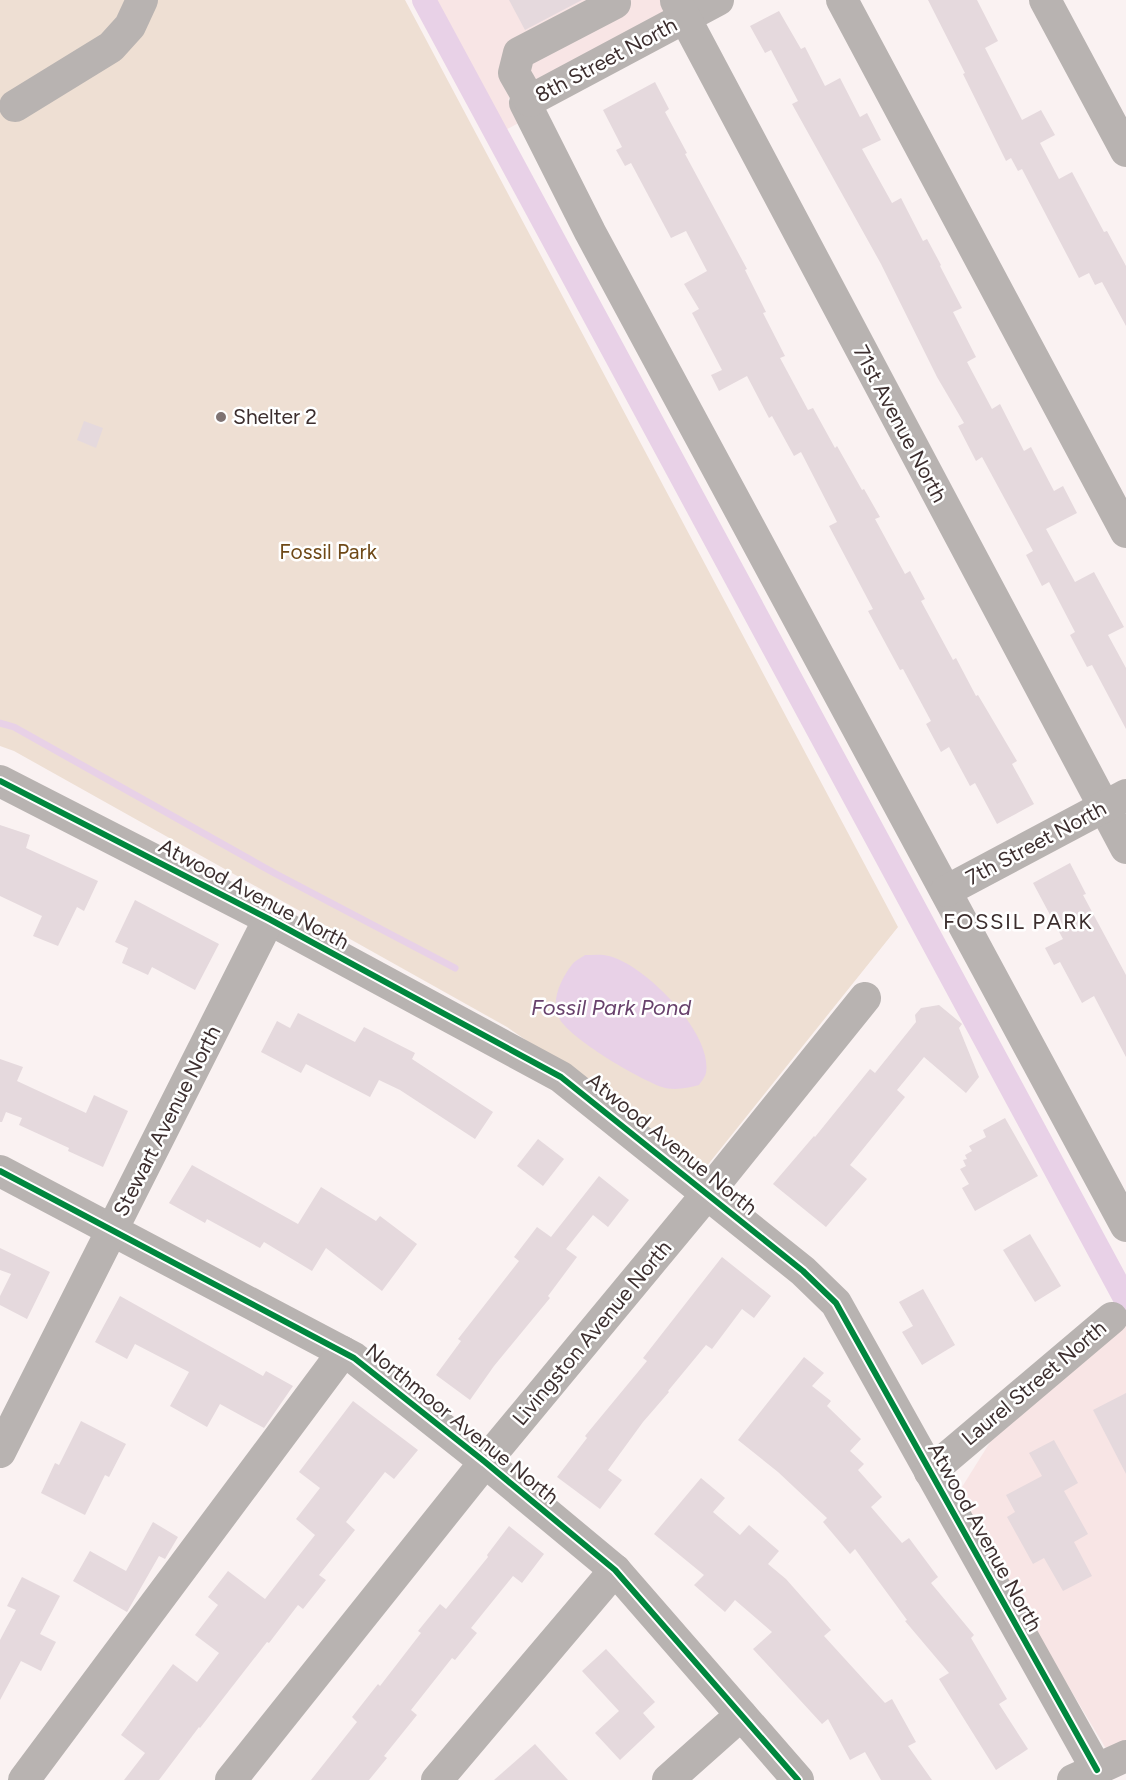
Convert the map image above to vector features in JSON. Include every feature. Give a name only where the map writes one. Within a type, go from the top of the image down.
[{"type":"street","points":[[15,106],[111,47],[130,26],[142,0]]},
{"type":"street","name":"8th Street North","points":[[528,102],[637,44],[680,9],[718,0]]},
{"type":"street","points":[[842,0],[1126,532]]},
{"type":"street","points":[[1045,0],[1126,151]]},
{"type":"street","points":[[637,44],[614,1],[519,53],[514,72],[596,243],[1126,1226]]},
{"type":"street","name":"71st Avenue North","points":[[680,9],[1115,801],[1126,848]]},
{"type":"street","name":"Atwood Avenue North","points":[[0,782],[269,919],[561,1077],[803,1271],[836,1303],[930,1472],[1085,1775]]},
{"type":"street","name":"7th Street North","points":[[946,891],[1115,801]]},
{"type":"street","name":"Stewart Avenue North","points":[[0,1452],[269,919]]},
{"type":"street","name":"Livingston Avenue North","points":[[231,1780],[485,1462],[707,1194],[865,998]]},
{"type":"street","name":"Northmoor Avenue North","points":[[0,1171],[354,1358],[485,1462],[615,1570],[798,1780]]},
{"type":"street","name":"Laurel Street North","points":[[930,1472],[1112,1318]]},
{"type":"street","points":[[24,1780],[343,1352]]},
{"type":"street","points":[[437,1780],[615,1570]]},
{"type":"street","points":[[669,1780],[741,1715]]},
{"type":"street","points":[[1085,1775],[1126,1756]]},
{"type":"shaded area","points":[[418,0],[660,0],[667,14],[508,99],[519,120],[679,35],[491,138]]},
{"type":"shaded area","points":[[1126,1321],[1126,1744],[1108,1752],[1017,1601],[957,1495],[997,1431]]},
{"type":"green space","name":"Fossil Park","points":[[0,0],[405,0],[898,927],[702,1172],[591,1085],[507,1027],[14,751],[0,746]]},
{"type":"water","name":"Fossil Park Pond","points":[[585,955],[606,955],[624,962],[640,972],[674,1003],[699,1039],[705,1057],[706,1073],[699,1085],[671,1089],[651,1083],[590,1047],[566,1027],[559,1018],[556,998],[572,964]]},
{"type":"building","points":[[509,0],[582,0],[525,30]]},
{"type":"building","points":[[928,0],[977,0],[998,41],[985,48],[1022,120],[1041,110],[1055,135],[1040,143],[1059,179],[1072,172],[1104,232],[1107,231],[1126,266],[1126,326],[1102,282],[1095,285],[1089,273],[1079,278],[1022,169],[1018,171],[1011,158],[1006,161]]},
{"type":"building","points":[[779,11],[801,49],[805,47],[825,86],[840,78],[860,117],[867,113],[881,140],[862,149],[892,203],[901,198],[923,241],[927,239],[941,265],[962,308],[953,312],[976,357],[967,362],[992,409],[1000,404],[1024,451],[1031,447],[1054,491],[1063,486],[1077,513],[1046,529],[1075,582],[1094,572],[1124,627],[1108,635],[1126,668],[1126,729],[1092,665],[1087,667],[1070,635],[1075,632],[1049,582],[1042,586],[1026,555],[1033,551],[982,457],[976,461],[958,426],[964,423],[937,377],[881,264],[792,104],[798,101],[771,50],[765,53],[750,26]]},
{"type":"building","points":[[655,82],[669,109],[665,112],[687,153],[685,154],[747,269],[745,270],[766,312],[763,313],[785,356],[780,358],[808,410],[813,408],[835,448],[837,446],[862,490],[864,489],[880,517],[875,519],[905,574],[910,571],[925,599],[921,601],[953,660],[956,658],[976,696],[978,695],[1017,761],[1012,764],[1034,804],[997,824],[975,783],[970,786],[949,747],[941,752],[926,724],[931,721],[868,611],[873,609],[829,526],[837,522],[801,452],[794,456],[772,416],[769,418],[747,376],[719,391],[711,375],[722,370],[692,313],[699,309],[684,284],[707,271],[686,231],[671,238],[631,163],[625,166],[616,150],[622,147],[603,110]]},
{"type":"building","points":[[84,421],[103,428],[96,448],[77,440]]},
{"type":"building","points":[[0,825],[30,835],[26,848],[98,881],[84,911],[77,907],[58,946],[33,936],[42,916],[0,896]]},
{"type":"building","points":[[1070,863],[1086,894],[1083,895],[1126,975],[1126,1057],[1094,996],[1082,1003],[1060,962],[1054,965],[1045,948],[1063,939],[1033,883]]},
{"type":"building","points":[[135,900],[219,944],[195,990],[152,967],[148,975],[122,963],[128,948],[115,942]]},
{"type":"building","points":[[939,1005],[962,1024],[959,1028],[979,1077],[966,1093],[924,1057],[897,1090],[905,1097],[850,1165],[867,1179],[826,1227],[773,1184],[815,1137],[870,1069],[875,1073],[916,1022],[915,1015],[921,1008]]},
{"type":"building","points":[[298,1013],[355,1042],[364,1027],[415,1053],[412,1059],[493,1112],[475,1139],[400,1090],[379,1080],[370,1097],[306,1064],[301,1073],[261,1052],[277,1021],[290,1028]]},
{"type":"building","points":[[0,1059],[23,1067],[17,1081],[86,1113],[94,1095],[128,1111],[103,1167],[19,1125],[22,1118],[6,1112],[0,1122]]},
{"type":"building","points":[[1005,1118],[1038,1176],[975,1211],[962,1188],[969,1184],[960,1169],[966,1166],[963,1160],[967,1159],[965,1155],[972,1151],[969,1146],[986,1137],[983,1130]]},
{"type":"building","points":[[538,1139],[564,1159],[543,1186],[517,1166]]},
{"type":"building","points":[[192,1165],[298,1224],[321,1187],[376,1221],[380,1216],[417,1244],[382,1291],[326,1248],[312,1271],[264,1242],[260,1248],[207,1219],[205,1223],[169,1203]]},
{"type":"building","points":[[599,1176],[629,1200],[608,1227],[593,1215],[566,1249],[577,1257],[548,1296],[550,1298],[494,1366],[470,1400],[436,1375],[461,1341],[458,1339],[519,1261],[514,1257],[537,1227],[551,1237]]},
{"type":"building","points":[[1030,1234],[1061,1286],[1035,1302],[1003,1250]]},
{"type":"building","points":[[0,1248],[50,1272],[27,1319],[0,1305],[0,1296],[11,1274],[0,1270]]},
{"type":"building","points":[[722,1257],[771,1296],[754,1318],[742,1309],[712,1349],[706,1345],[643,1422],[608,1470],[622,1480],[600,1509],[557,1477],[587,1438],[585,1436],[647,1361],[643,1358]]},
{"type":"building","points":[[923,1289],[955,1345],[922,1365],[902,1332],[913,1326],[899,1302]]},
{"type":"building","points":[[120,1296],[263,1376],[266,1371],[293,1386],[264,1428],[220,1404],[207,1427],[170,1406],[189,1372],[135,1344],[127,1359],[95,1342]]},
{"type":"building","points":[[804,1357],[824,1373],[812,1386],[831,1401],[827,1406],[861,1439],[850,1451],[864,1464],[858,1470],[882,1497],[871,1507],[902,1543],[909,1538],[938,1577],[931,1583],[974,1635],[971,1638],[1007,1699],[999,1704],[1028,1749],[996,1770],[939,1679],[949,1673],[905,1621],[907,1620],[855,1549],[850,1554],[823,1522],[827,1518],[778,1472],[738,1440]]},
{"type":"building","points":[[1126,1393],[1126,1474],[1093,1410]]},
{"type":"building","points":[[353,1401],[418,1450],[394,1479],[385,1472],[346,1522],[355,1530],[319,1575],[326,1580],[303,1609],[298,1605],[269,1643],[267,1642],[159,1780],[124,1780],[145,1753],[121,1735],[173,1664],[197,1682],[219,1653],[195,1635],[218,1605],[208,1597],[228,1571],[265,1599],[315,1535],[296,1519],[320,1488],[299,1472]]},
{"type":"building","points":[[81,1421],[126,1444],[109,1477],[105,1475],[85,1515],[41,1493],[55,1463],[59,1465]]},
{"type":"building","points":[[1054,1440],[1078,1483],[1064,1491],[1088,1534],[1074,1542],[1092,1576],[1063,1591],[1044,1558],[1033,1564],[1007,1517],[1015,1512],[1006,1495],[1042,1476],[1029,1453]]},
{"type":"building","points":[[701,1478],[725,1498],[713,1512],[740,1535],[749,1525],[779,1551],[768,1564],[786,1579],[831,1630],[824,1636],[885,1703],[892,1699],[916,1742],[908,1746],[932,1780],[881,1780],[865,1752],[850,1760],[828,1719],[822,1724],[753,1649],[772,1632],[735,1600],[725,1612],[694,1585],[704,1575],[654,1534]]},
{"type":"building","points":[[153,1522],[178,1537],[165,1559],[159,1556],[127,1612],[73,1581],[90,1551],[126,1571]]},
{"type":"building","points":[[509,1526],[544,1554],[522,1583],[513,1576],[471,1628],[477,1633],[455,1660],[452,1658],[411,1710],[417,1715],[384,1756],[387,1758],[369,1780],[311,1780],[357,1722],[352,1717],[378,1684],[380,1686],[421,1633],[418,1631],[440,1604],[446,1609],[488,1557],[487,1555]]},
{"type":"building","points":[[22,1577],[60,1596],[40,1634],[56,1642],[41,1671],[21,1661],[0,1700],[0,1640],[16,1610],[7,1606]]},
{"type":"building","points":[[606,1649],[655,1702],[643,1713],[655,1727],[620,1760],[595,1733],[619,1711],[582,1671]]},
{"type":"building","points":[[535,1744],[568,1780],[494,1780]]},
{"type":"waterway","points":[[424,0],[1126,1300]]},
{"type":"waterway","points":[[0,723],[14,727],[276,874],[455,968]]},
{"type":"cycle path","points":[[0,781],[269,919],[561,1077],[803,1271],[836,1303],[1097,1770]]},
{"type":"cycle path","points":[[0,1171],[354,1358],[485,1462],[615,1570],[798,1780]]},
{"type":"place","name":"Shelter 2","points":[[221,417]]},
{"type":"district","name":"FOSSIL PARK","points":[[1018,921]]}]
